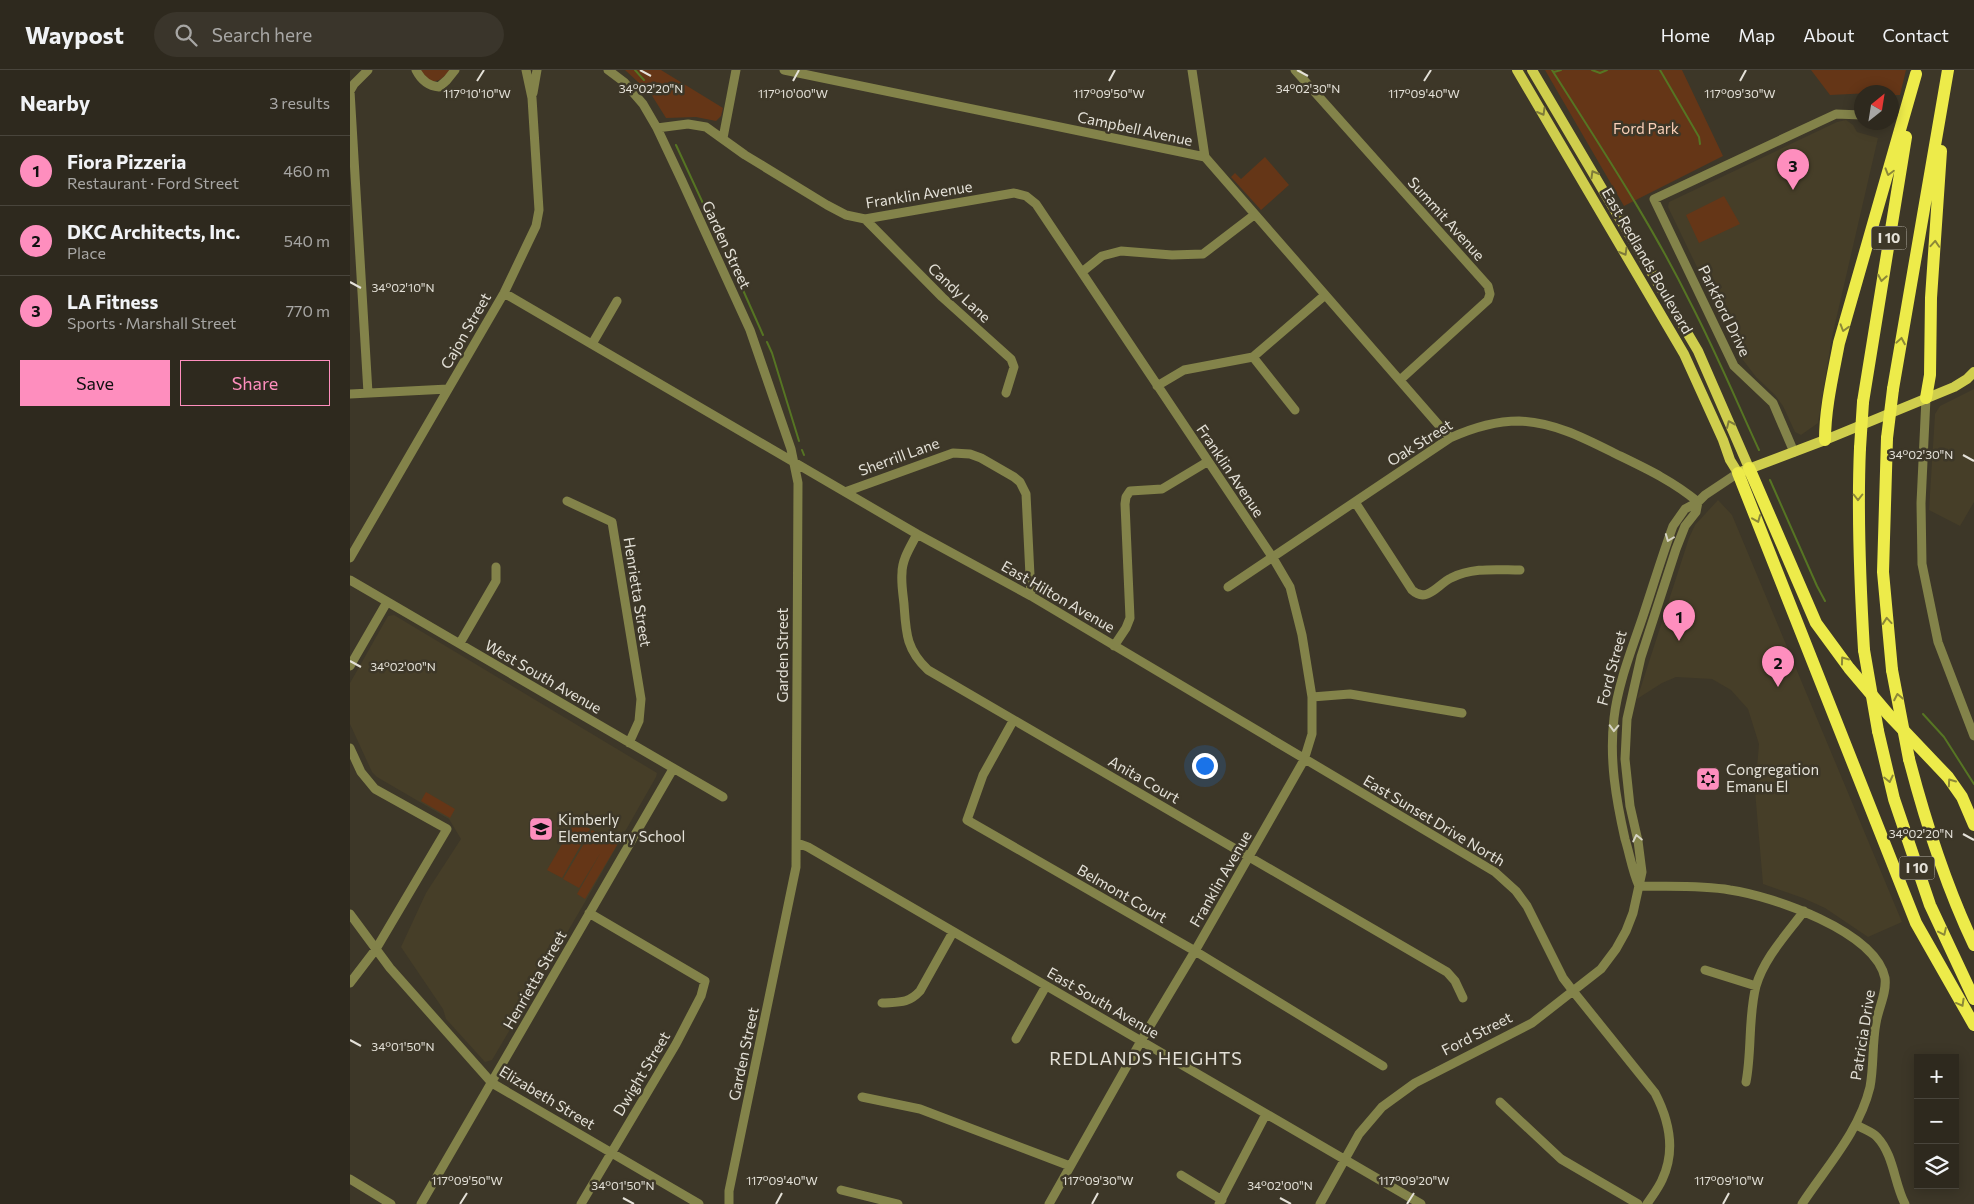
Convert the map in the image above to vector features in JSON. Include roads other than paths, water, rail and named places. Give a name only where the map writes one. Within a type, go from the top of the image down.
[{"type":"highway","points":[[1826,440],[1825,428],[1831,383],[1839,343],[1917,72]]},
{"type":"highway","name":"I 10","points":[[1917,72],[1863,402],[1858,492],[1864,650],[1878,731],[1894,799],[1930,905],[1974,999]]},
{"type":"highway","points":[[1926,398],[1930,375],[1931,298],[1947,75]]},
{"type":"highway","name":"I 10","points":[[1947,75],[1893,389],[1887,438],[1883,572],[1892,670],[1909,759],[1931,840],[1960,916],[1974,945]]},
{"type":"highway","points":[[1744,471],[1816,623],[1849,668],[1888,714],[1948,777],[1962,797],[1974,825]]},
{"type":"highway","points":[[1744,471],[1916,923],[1974,1025]]},
{"type":"main road","name":"East Redlands Boulevard","points":[[1517,70],[1684,354],[1723,440],[1730,460],[1744,471]]},
{"type":"main road","name":"East Redlands Boulevard","points":[[1532,70],[1698,351],[1744,471]]},
{"type":"main road","name":"Ford Street","points":[[1744,471],[1826,440],[1954,387],[1974,372]]},
{"type":"street","points":[[368,70],[354,84],[350,92],[368,393]]},
{"type":"street","points":[[416,70],[420,78],[431,86],[439,87],[455,70]]},
{"type":"street","name":"Cajon Street","points":[[350,558],[504,293],[536,226],[539,210],[532,98],[526,70]]},
{"type":"street","name":"Cajon Street","points":[[532,98],[537,70]]},
{"type":"street","points":[[608,70],[636,94],[657,128]]},
{"type":"street","points":[[723,138],[736,70]]},
{"type":"street","name":"Campbell Avenue","points":[[784,70],[1205,157],[1450,438]]},
{"type":"street","points":[[1192,70],[1205,157]]},
{"type":"street","name":"Summit Avenue","points":[[1295,70],[1488,286],[1490,294],[1488,300],[1400,380]]},
{"type":"street","name":"Parkford Drive","points":[[1794,452],[1773,404],[1734,366],[1654,199],[1836,114],[1854,115]]},
{"type":"street","name":"Franklin Avenue","points":[[657,128],[688,124],[706,127],[745,155],[828,205],[846,215],[865,219],[1014,193],[1026,196],[1036,204],[1082,272],[1207,462],[1273,558],[1290,587],[1302,636],[1312,697],[1312,734],[1304,760],[1195,951],[1140,1041],[1049,1204]]},
{"type":"street","name":"Garden Street","points":[[657,128],[750,330],[795,462],[798,482],[796,843],[794,880],[729,1191],[729,1204]]},
{"type":"street","points":[[1082,272],[1102,256],[1121,251],[1172,255],[1203,254],[1254,215]]},
{"type":"street","name":"Candy Lane","points":[[865,219],[942,297],[1011,359],[1014,367],[1006,393]]},
{"type":"street","name":"East Hilton Avenue","points":[[504,293],[917,534],[1031,596],[1304,760]]},
{"type":"street","points":[[1157,386],[1184,370],[1253,357],[1325,295]]},
{"type":"street","points":[[592,344],[617,301]]},
{"type":"street","points":[[1253,357],[1295,410]]},
{"type":"street","points":[[350,394],[448,389]]},
{"type":"street","points":[[1926,398],[1921,504],[1922,564],[1938,642],[1974,736]]},
{"type":"street","name":"Oak Street","points":[[1228,587],[1450,438],[1482,425],[1519,421],[1544,424],[1566,430],[1657,474],[1677,485],[1698,502]]},
{"type":"street","name":"Sherrill Lane","points":[[845,492],[953,452],[970,454],[981,458],[1014,477],[1020,482],[1026,494],[1031,596]]},
{"type":"street","points":[[1114,646],[1130,618],[1126,497],[1130,491],[1135,489],[1162,489],[1207,462]]},
{"type":"street","name":"Ford Street","points":[[1639,886],[1631,870],[1617,805],[1613,758],[1614,718],[1621,687],[1630,654],[1673,526],[1684,509],[1698,502],[1711,491],[1744,471]]},
{"type":"street","name":"Henrietta Street","points":[[567,501],[612,522],[641,699],[639,721],[629,743]]},
{"type":"street","points":[[1355,502],[1412,590],[1418,595],[1424,596],[1429,594],[1450,578],[1471,570],[1520,570]]},
{"type":"street","name":"Ford Street","points":[[1320,1204],[1344,1158],[1368,1122],[1399,1093],[1532,1023],[1601,969],[1616,949],[1626,931],[1642,872],[1638,841],[1630,806],[1625,759],[1627,719],[1641,657],[1676,548],[1685,526],[1696,512],[1698,502]]},
{"type":"street","name":"Anita Court","points":[[917,534],[907,554],[902,573],[907,636],[915,656],[928,670],[1447,972],[1455,981],[1463,998]]},
{"type":"street","points":[[460,643],[496,581],[496,567]]},
{"type":"street","name":"West South Avenue","points":[[350,580],[723,797]]},
{"type":"street","points":[[350,666],[387,602]]},
{"type":"street","points":[[1641,657],[1638,650],[1646,625],[1643,617]]},
{"type":"street","points":[[1312,697],[1350,694],[1462,713]]},
{"type":"street","name":"Belmont Court","points":[[1013,721],[983,774],[967,820],[1195,951],[1383,1066]]},
{"type":"street","points":[[350,748],[361,772],[375,789],[447,830],[376,949],[350,983]]},
{"type":"street","name":"East Sunset Drive North","points":[[1304,760],[1495,872],[1508,882],[1526,906],[1563,978],[1655,1093],[1665,1113],[1670,1137],[1668,1159],[1662,1179],[1647,1204]]},
{"type":"street","name":"Henrietta Street","points":[[421,1204],[673,769]]},
{"type":"street","name":"East South Avenue","points":[[796,843],[808,847],[1421,1204]]},
{"type":"street","name":"Patricia Drive","points":[[1639,886],[1728,890],[1759,896],[1804,911],[1846,934],[1874,956],[1881,967],[1885,980],[1876,1022],[1870,1087],[1856,1126],[1802,1204]]},
{"type":"street","points":[[1746,1082],[1756,986],[1777,947],[1804,911]]},
{"type":"street","name":"Elizabeth Street","points":[[350,914],[376,949],[492,1083],[699,1204]]},
{"type":"street","name":"Dwight Street","points":[[582,1204],[676,1044],[701,996],[705,981],[589,914]]},
{"type":"street","points":[[882,1003],[906,1001],[913,998],[920,990],[953,932]]},
{"type":"street","points":[[1704,970],[1756,986]]},
{"type":"street","points":[[1016,1038],[1046,986]]},
{"type":"street","points":[[862,1097],[920,1109],[1070,1166]]},
{"type":"street","points":[[1500,1102],[1561,1159],[1638,1204]]},
{"type":"street","points":[[1181,1175],[1221,1202],[1266,1114]]},
{"type":"street","points":[[1856,1126],[1876,1136],[1888,1153],[1898,1190],[1905,1204]]},
{"type":"street","points":[[351,1181],[391,1204]]},
{"type":"street","points":[[841,1190],[898,1204]]},
{"type":"waterway","points":[[635,70],[644,80]]},
{"type":"waterway","points":[[1552,70],[1624,184],[1675,272],[1708,338],[1759,450]]},
{"type":"waterway","points":[[1554,72],[1561,70]]},
{"type":"waterway","points":[[1592,70],[1600,73],[1607,70]]},
{"type":"waterway","points":[[1660,70],[1699,137],[1700,144]]},
{"type":"waterway","points":[[676,145],[738,279]]},
{"type":"waterway","points":[[743,290],[763,335]]},
{"type":"waterway","points":[[767,342],[799,441]]},
{"type":"waterway","points":[[802,450],[804,455]]},
{"type":"waterway","points":[[1770,480],[1825,601]]},
{"type":"waterway","points":[[1923,714],[1944,737],[1974,784]]},
{"type":"place","name":"LA Fitness","points":[[1793,190]]},
{"type":"place","name":"Fiora Pizzeria","points":[[1679,641]]},
{"type":"place","name":"DKC Architects, Inc.","points":[[1778,687]]},
{"type":"place","name":"Congregation Emanu El","points":[[1708,779]]},
{"type":"place","name":"Kimberly Elementary School","points":[[541,829]]},
{"type":"district","name":"REDLANDS HEIGHTS","points":[[1146,1059]]},
{"type":"park label","name":"Ford Park","points":[[1646,129]]}]
